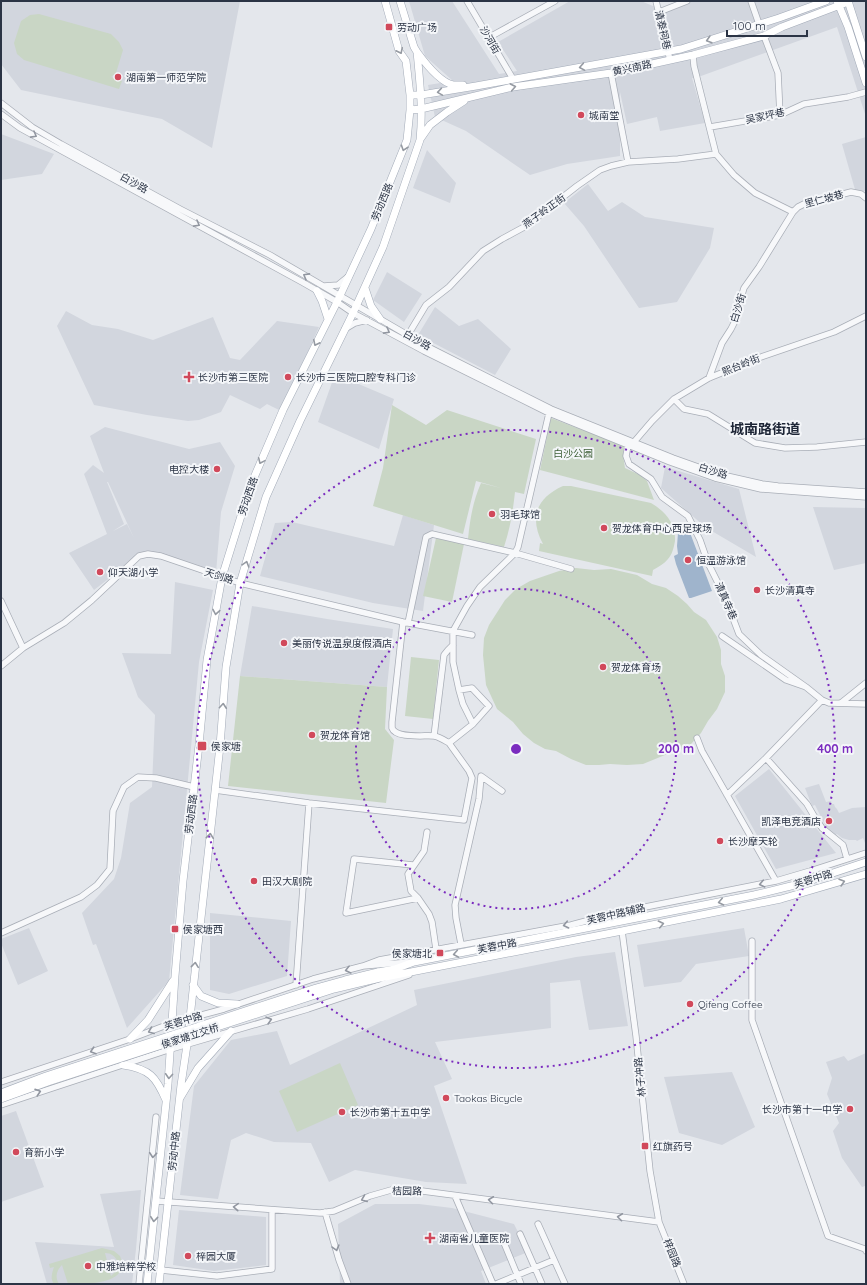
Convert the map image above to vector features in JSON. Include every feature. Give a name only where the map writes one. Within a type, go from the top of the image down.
[{"type":"main road","name":"劳动西路","points":[[172,1023],[174,979],[183,881],[207,660],[222,577],[250,487],[283,410],[337,302],[371,229],[408,136],[410,95],[406,61],[399,51],[385,1]]},
{"type":"main road","name":"劳动西路","points":[[189,1018],[215,790],[226,667],[240,583],[266,497],[300,421],[357,305],[383,247],[420,140],[422,126],[421,95],[417,52],[414,47],[400,1]]},
{"type":"main road","name":"黄兴南路","points":[[410,95],[421,95],[476,86],[668,52],[779,18],[822,2]]},
{"type":"main road","name":"黄兴南路","points":[[410,110],[421,109],[513,87],[611,73],[693,55],[764,36],[822,13],[838,4],[848,2]]},
{"type":"main road","points":[[848,2],[866,57]]},
{"type":"main road","points":[[838,4],[848,27],[866,83]]},
{"type":"main road","points":[[822,13],[831,12],[838,15],[843,19],[848,27]]},
{"type":"main road","points":[[417,52],[428,67],[452,85],[476,86]]},
{"type":"main road","points":[[420,140],[430,125],[458,104],[475,96]]},
{"type":"main road","points":[[364,288],[371,306],[380,319]]},
{"type":"main road","points":[[318,291],[328,319]]},
{"type":"main road","name":"芙蓉中路","points":[[414,962],[754,895],[803,883],[866,862]]},
{"type":"main road","name":"芙蓉中路","points":[[424,969],[622,932],[781,899],[866,874]]},
{"type":"main road","points":[[379,975],[414,962]]},
{"type":"main road","points":[[379,975],[424,969]]},
{"type":"main road","name":"侯家塘立交桥","points":[[1,1093],[46,1076],[316,988],[345,980],[379,975]]},
{"type":"main road","name":"侯家塘立交桥","points":[[1,1099],[48,1082],[379,975]]},
{"type":"main road","points":[[130,1039],[148,1020],[174,979]]},
{"type":"main road","points":[[193,985],[201,996],[218,1003],[237,1004]]},
{"type":"main road","name":"劳动中路","points":[[159,1284],[189,1018]]},
{"type":"main road","name":"劳动中路","points":[[147,1284],[171,1049],[172,1023]]},
{"type":"main road","points":[[179,1100],[198,1068],[231,1031]]},
{"type":"main road","points":[[123,1065],[143,1069],[153,1076],[160,1086],[166,1101]]},
{"type":"street","name":"沙河街","points":[[467,1],[513,79]]},
{"type":"street","points":[[488,38],[555,1]]},
{"type":"street","name":"清泰祠巷","points":[[656,1],[670,60]]},
{"type":"street","points":[[659,12],[687,1]]},
{"type":"street","points":[[751,1],[759,24]]},
{"type":"street","points":[[764,36],[778,73],[780,115]]},
{"type":"street","points":[[693,55],[694,66],[716,154],[734,175],[754,193],[793,212]]},
{"type":"street","points":[[611,73],[628,162]]},
{"type":"street","name":"吴家坪巷","points":[[710,127],[780,115],[804,104],[835,100],[866,92]]},
{"type":"street","name":"白沙路","points":[[1,103],[32,127],[62,144],[180,209],[270,255],[408,335],[551,409],[673,458],[718,474],[762,484],[866,492]]},
{"type":"street","name":"白沙路","points":[[1,114],[20,128],[318,291],[353,313],[424,351],[549,413],[682,466],[744,485],[778,491],[866,497]]},
{"type":"street","name":"燕子岭正街","points":[[408,335],[426,305],[449,287],[483,251],[526,226],[600,170],[628,162],[678,159],[716,154]]},
{"type":"street","name":"里仁坡巷","points":[[788,222],[793,212],[804,204],[851,192],[861,194],[866,198]]},
{"type":"street","name":"白沙街","points":[[709,378],[722,343],[738,315],[744,288],[788,222]]},
{"type":"street","points":[[324,286],[338,284],[349,276]]},
{"type":"street","name":"熙台岭街","points":[[634,442],[674,399],[709,378],[761,357],[834,332],[866,316]]},
{"type":"street","points":[[345,330],[355,323],[367,320]]},
{"type":"street","points":[[674,399],[684,409],[708,414],[755,443],[785,448],[817,447],[866,442]]},
{"type":"street","points":[[473,724],[463,704],[459,690],[453,662],[453,631],[480,587],[515,553],[518,547],[549,413]]},
{"type":"street","name":"清真寺巷","points":[[628,445],[626,456],[629,464],[652,479],[662,497],[688,516],[700,540],[708,563],[725,597],[740,634],[761,655],[806,687]]},
{"type":"street","points":[[215,790],[464,820],[472,778],[469,771],[448,743],[443,739],[434,736],[411,736],[400,734],[395,732],[392,728],[405,622],[426,536],[432,534],[461,540],[571,569]]},
{"type":"street","name":"天剑路","points":[[1,666],[23,648],[64,623],[92,600],[139,556],[148,554],[161,556],[240,583],[405,622],[472,635]]},
{"type":"street","points":[[1,601],[23,648]]},
{"type":"street","points":[[722,636],[786,680],[806,687],[822,700],[830,703],[866,704]]},
{"type":"street","points":[[434,736],[444,656],[453,645]]},
{"type":"street","points":[[841,703],[866,683]]},
{"type":"street","points":[[448,743],[473,724],[489,706],[472,688],[459,690]]},
{"type":"street","points":[[727,795],[766,758],[822,700]]},
{"type":"street","points":[[697,738],[702,751],[776,881]]},
{"type":"street","points":[[766,758],[807,804],[822,828],[843,845],[847,860]]},
{"type":"street","points":[[461,944],[456,918],[456,905],[478,799],[481,776],[502,791]]},
{"type":"street","points":[[1,933],[81,897],[97,884],[110,869],[113,811],[124,787],[138,777],[156,778],[194,787]]},
{"type":"street","points":[[296,985],[309,802]]},
{"type":"street","points":[[427,832],[424,851],[408,874],[411,890],[418,898],[432,922],[436,949]]},
{"type":"street","name":"芙蓉中路辅路","points":[[364,966],[379,960],[571,925],[620,912],[776,881],[866,853]]},
{"type":"street","points":[[413,865],[354,858],[346,913],[418,898]]},
{"type":"street","name":"林子冲路","points":[[622,932],[636,1036],[650,1171],[659,1222]]},
{"type":"street","points":[[752,941],[752,1020],[828,1236],[865,1249],[866,1251]]},
{"type":"street","name":"芙蓉中路","points":[[1,1082],[130,1039],[172,1023],[224,1009],[296,985],[364,966],[395,962],[414,962]]},
{"type":"street","name":"芙蓉中路","points":[[171,1049],[308,1009],[424,969]]},
{"type":"street","points":[[1,1105],[171,1049]]},
{"type":"street","points":[[139,1284],[156,1116]]},
{"type":"street","name":"桔园路","points":[[156,1201],[320,1213],[334,1211],[370,1196],[391,1190],[407,1189],[659,1222]]},
{"type":"street","points":[[455,1196],[494,1284],[554,1260]]},
{"type":"street","points":[[161,1270],[217,1276],[272,1269],[272,1210]]},
{"type":"street","points":[[325,1212],[339,1260],[348,1284]]},
{"type":"street","name":"梓园路","points":[[659,1222],[684,1284]]},
{"type":"street","points":[[538,1224],[564,1284]]},
{"type":"street","points":[[520,1234],[542,1284]]},
{"type":"street","points":[[502,1238],[521,1284]]},
{"type":"shaded area","name":"湖南第一师范学院","points":[[1,1],[240,1],[212,148],[162,119],[21,90],[1,64]]},
{"type":"shaded area","points":[[409,1],[452,1],[499,74],[517,71],[498,42],[570,1],[641,1],[665,11],[694,1],[866,1],[866,117],[837,27],[692,78],[705,123],[660,131],[657,117],[627,124],[620,92],[620,156],[567,164],[530,175],[466,131],[435,117],[428,85],[453,81],[425,56]]},
{"type":"shaded area","points":[[1,134],[54,154],[42,174],[1,180]]},
{"type":"shaded area","points":[[866,137],[866,191],[856,193],[842,144]]},
{"type":"shaded area","points":[[427,150],[456,183],[450,203],[413,188]]},
{"type":"shaded area","points":[[588,184],[608,211],[622,202],[645,217],[714,228],[710,248],[677,302],[639,308],[584,226],[564,203]]},
{"type":"shaded area","points":[[387,272],[422,294],[404,322],[373,300]]},
{"type":"shaded area","points":[[435,307],[459,326],[478,319],[511,349],[495,375],[418,335]]},
{"type":"shaded area","name":"长沙市第三医院","points":[[66,311],[92,325],[118,329],[153,340],[213,317],[230,358],[240,360],[277,321],[319,327],[281,411],[267,404],[260,409],[230,395],[221,412],[199,420],[188,421],[94,405],[57,326]]},
{"type":"shaded area","points":[[335,374],[394,399],[379,449],[318,422]]},
{"type":"shaded area","points":[[105,427],[189,449],[220,442],[235,466],[221,512],[216,573],[142,553],[94,590],[69,553],[107,534],[84,474],[93,465],[104,473],[90,436]],"holes":[[[108,482],[134,538],[127,524],[113,531],[124,524]]]},
{"type":"shaded area","points":[[665,467],[739,489],[756,557],[705,527],[661,488]]},
{"type":"shaded area","points":[[813,507],[866,508],[866,563],[834,570]]},
{"type":"shaded area","points":[[403,515],[434,525],[423,611],[373,603],[260,576],[275,523],[292,522],[394,546]]},
{"type":"shaded area","points":[[175,582],[213,590],[199,662],[169,981],[127,1028],[96,944],[93,945],[82,913],[114,879],[121,858],[130,803],[152,787],[155,715],[138,697],[122,653],[171,654]]},
{"type":"shaded area","points":[[252,606],[393,629],[387,687],[240,676]]},
{"type":"shaded area","points":[[769,769],[836,853],[776,869],[735,796]]},
{"type":"shaded area","points":[[819,784],[826,802],[831,801],[839,813],[852,808],[866,807],[865,843],[863,838],[857,841],[842,838],[837,834],[833,836],[826,827],[815,805],[812,806],[805,788]]},
{"type":"shaded area","points":[[210,913],[291,921],[287,976],[229,994],[210,990]]},
{"type":"shaded area","points":[[29,928],[48,971],[18,985],[1,943],[1,939]]},
{"type":"shaded area","points":[[744,928],[749,956],[696,964],[681,982],[644,987],[637,945]]},
{"type":"shaded area","points":[[615,952],[628,1026],[589,1030],[580,980],[550,983],[551,1028],[435,1042],[452,1079],[434,1086],[467,1184],[426,1182],[355,1170],[329,1182],[311,1143],[274,1142],[246,1133],[231,1140],[218,1199],[180,1195],[194,1086],[231,1040],[277,1031],[290,1065],[417,1005],[414,990],[576,957]]},
{"type":"shaded area","name":"长沙市第十一中学","points":[[866,1053],[866,1189],[865,1186],[862,1187],[842,1158],[833,1131],[839,1123],[827,1094],[832,1078],[826,1062],[844,1056],[848,1061]]},
{"type":"shaded area","points":[[732,1072],[755,1127],[722,1145],[679,1133],[664,1077]]},
{"type":"shaded area","name":"育新小学","points":[[16,1111],[44,1187],[1,1202],[1,1116]]},
{"type":"shaded area","name":"中雅培粹学校","points":[[141,1190],[132,1284],[47,1284],[35,1242],[114,1247],[100,1194]]},
{"type":"shaded area","name":"湖南省儿童医院","points":[[375,1204],[419,1204],[452,1208],[514,1224],[528,1252],[481,1271],[486,1284],[340,1284],[338,1224]]},
{"type":"shaded area","points":[[179,1210],[266,1217],[266,1265],[214,1271],[173,1265]]},
{"type":"green space","points":[[39,14],[111,34],[119,42],[123,50],[116,73],[111,77],[122,81],[119,89],[24,60],[17,54],[14,43],[21,21],[30,15]]},
{"type":"green space","points":[[392,405],[426,425],[447,410],[536,439],[524,494],[515,492],[511,520],[504,547],[468,539],[472,510],[481,483],[501,488],[476,481],[463,534],[373,506],[383,468]]},
{"type":"green space","name":"白沙公园","points":[[551,418],[624,446],[623,455],[625,468],[640,475],[647,481],[654,500],[540,470]]},
{"type":"green space","points":[[563,486],[571,486],[651,503],[665,514],[672,524],[675,535],[673,551],[663,564],[653,570],[652,576],[539,551],[540,543],[543,544],[536,526],[538,510],[541,503],[547,496]]},
{"type":"green space","points":[[436,538],[464,544],[452,602],[423,596]]},
{"type":"green space","name":"贺龙体育场","points":[[576,568],[594,570],[611,569],[637,575],[652,584],[666,588],[678,596],[694,612],[706,620],[717,637],[721,650],[721,664],[725,676],[725,692],[717,709],[701,733],[691,744],[679,751],[643,764],[586,765],[556,751],[545,749],[534,743],[523,734],[513,722],[497,709],[486,685],[483,655],[484,638],[489,625],[505,600],[516,589],[530,581],[559,571]]},
{"type":"green space","points":[[411,657],[439,660],[433,719],[405,716]]},
{"type":"green space","name":"贺龙体育馆","points":[[240,676],[387,687],[385,729],[394,740],[386,803],[228,786]]},
{"type":"green space","points":[[340,1063],[358,1105],[297,1132],[279,1091]]},
{"type":"green space","points":[[102,1248],[114,1251],[120,1256],[122,1266],[119,1273],[114,1278],[105,1281],[85,1284],[68,1284],[62,1265],[57,1274],[59,1284],[54,1284],[52,1274],[54,1267],[50,1268],[49,1264]],"holes":[[[105,1253],[113,1255],[118,1262],[117,1270],[111,1276]]]},
{"type":"water","name":"恒温游泳馆","points":[[689,530],[712,591],[691,598],[689,598],[674,556],[678,554],[678,533]]},
{"type":"place","name":"劳动广场","points":[[389,27]]},
{"type":"place","name":"湖南第一师范学院","points":[[118,77]]},
{"type":"place","name":"城南堂","points":[[581,115]]},
{"type":"place","name":"长沙市第三医院","points":[[189,377]]},
{"type":"place","name":"长沙市三医院口腔专科门诊","points":[[288,377]]},
{"type":"place","name":"电控大楼","points":[[217,469]]},
{"type":"place","name":"羽毛球馆","points":[[492,514]]},
{"type":"place","name":"贺龙体育中心西足球场","points":[[604,528]]},
{"type":"place","name":"恒温游泳馆","points":[[688,560]]},
{"type":"place","name":"仰天湖小学","points":[[100,572]]},
{"type":"place","name":"长沙清真寺","points":[[757,590]]},
{"type":"place","name":"美丽传说温泉度假酒店","points":[[284,643]]},
{"type":"place","name":"贺龙体育场","points":[[603,667]]},
{"type":"place","name":"贺龙体育馆","points":[[312,735]]},
{"type":"place","name":"侯家塘","points":[[202,746]]},
{"type":"place","name":"凯泽电竞酒店","points":[[829,821]]},
{"type":"place","name":"长沙摩天轮","points":[[720,841]]},
{"type":"place","name":"田汉大剧院","points":[[254,881]]},
{"type":"place","name":"侯家塘西","points":[[175,929]]},
{"type":"place","name":"侯家塘北","points":[[440,953]]},
{"type":"place","name":"Qifeng Coffee","points":[[690,1004]]},
{"type":"place","name":"Taokas Bicycle","points":[[446,1098]]},
{"type":"place","name":"长沙市第十一中学","points":[[850,1109]]},
{"type":"place","name":"长沙市第十五中学","points":[[342,1112]]},
{"type":"place","name":"红旗药号","points":[[645,1146]]},
{"type":"place","name":"育新小学","points":[[16,1152]]},
{"type":"place","name":"湖南省儿童医院","points":[[430,1238]]},
{"type":"place","name":"梓园大厦","points":[[188,1256]]},
{"type":"place","name":"中雅培粹学校","points":[[88,1266]]},
{"type":"district","name":"城南路街道","points":[[765,429]]}]
